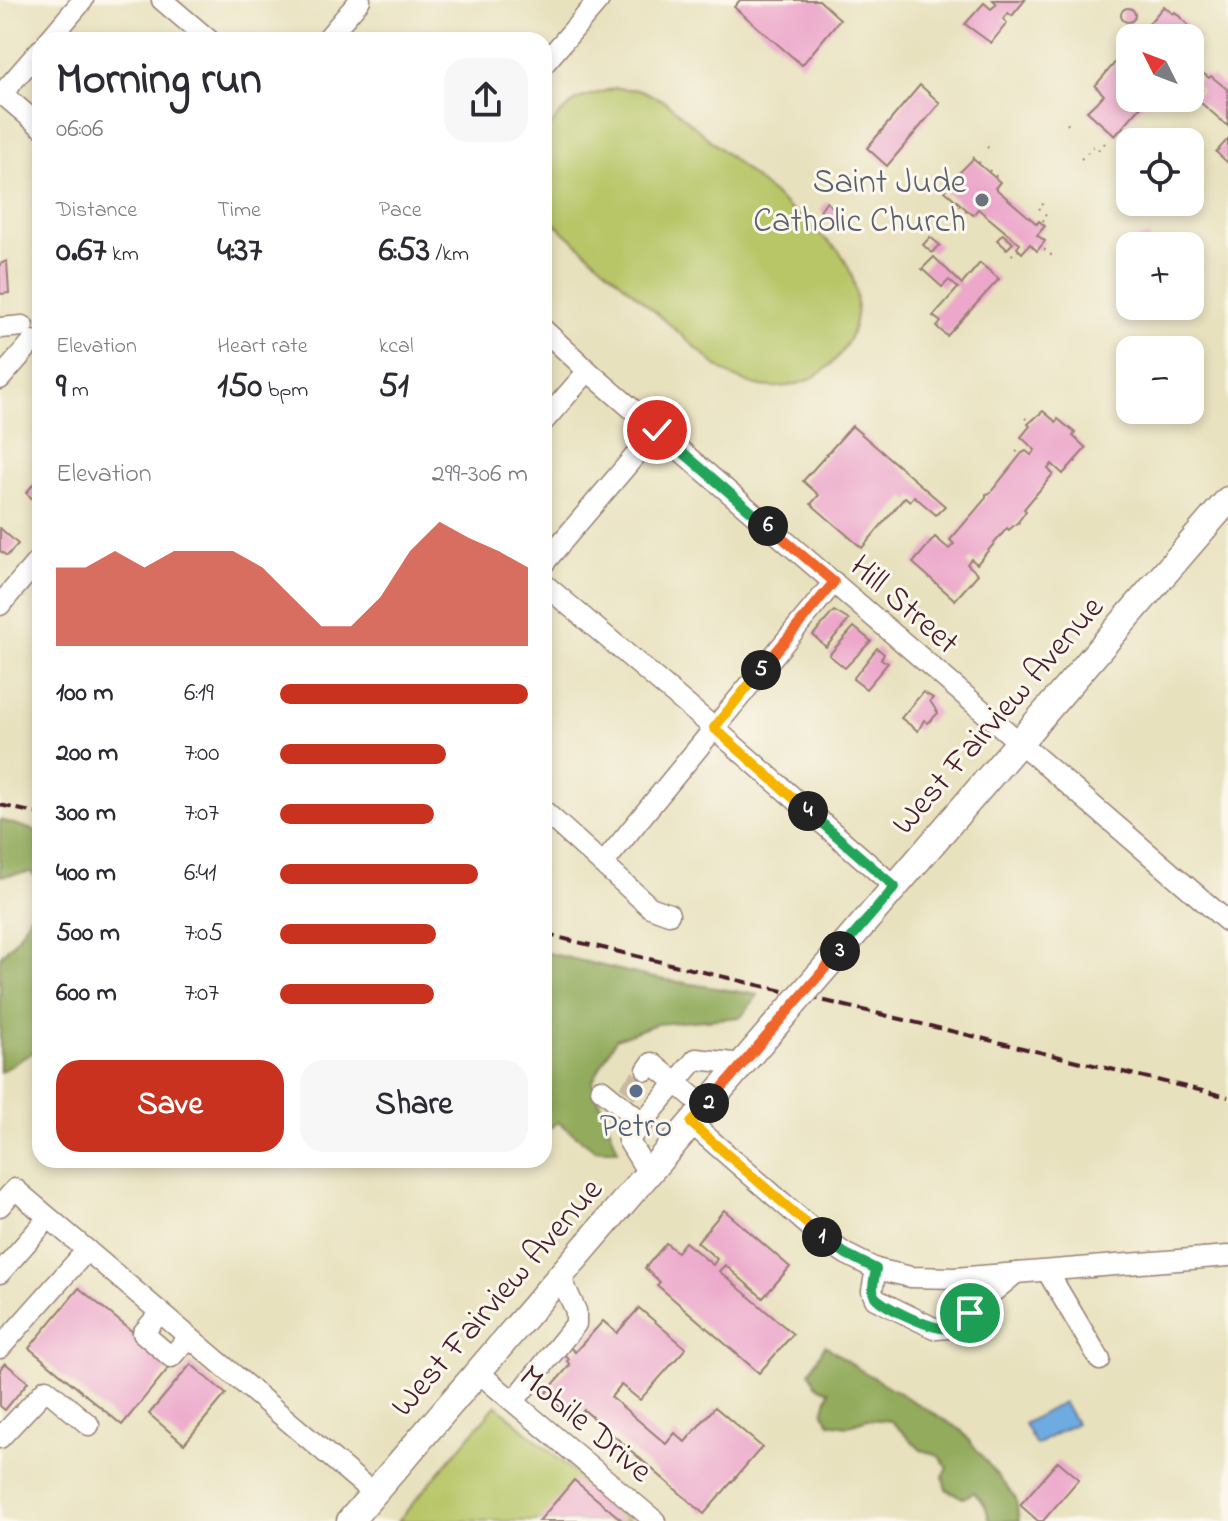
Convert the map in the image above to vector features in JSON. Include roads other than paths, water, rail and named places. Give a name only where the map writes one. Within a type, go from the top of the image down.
[{"type":"main road","name":"West Fairview Avenue","points":[[350,1521],[1228,500]]},
{"type":"street","points":[[56,32],[83,0]]},
{"type":"street","points":[[162,0],[200,32]]},
{"type":"street","points":[[333,32],[360,0]]},
{"type":"street","points":[[552,55],[599,0]]},
{"type":"street","points":[[32,59],[1,94],[32,119]]},
{"type":"street","points":[[0,328],[32,338],[0,379]]},
{"type":"street","name":"Hill Street","points":[[552,337],[1228,922]]},
{"type":"street","points":[[552,412],[588,371]]},
{"type":"street","points":[[552,554],[657,430]]},
{"type":"street","points":[[0,605],[32,567]]},
{"type":"street","points":[[603,864],[834,582]]},
{"type":"street","points":[[552,591],[895,887]]},
{"type":"street","points":[[552,818],[650,907],[669,914]]},
{"type":"street","points":[[648,1173],[628,1140],[696,1059],[743,1064]]},
{"type":"street","points":[[647,1070],[652,1063],[676,1083],[698,1115],[824,1239],[876,1269],[911,1277],[955,1278],[1228,1256]]},
{"type":"street","points":[[601,1089],[623,1098],[643,1123]]},
{"type":"street","points":[[0,1206],[15,1189],[373,1493]]},
{"type":"street","points":[[0,1273],[48,1218]]},
{"type":"street","points":[[0,1348],[87,1250]]},
{"type":"street","points":[[876,1269],[872,1291],[875,1299],[936,1329],[949,1328],[1016,1273]]},
{"type":"street","points":[[1047,1271],[1100,1360]]},
{"type":"street","points":[[514,1401],[576,1324],[576,1311],[560,1276]]},
{"type":"street","name":"Mobile Drive","points":[[478,1372],[655,1521]]},
{"type":"street","points":[[0,1438],[46,1389],[89,1425]]},
{"type":"water","points":[[1063,1402],[1076,1423],[1036,1445],[1024,1424]]},
{"type":"tunnel","points":[[627,1093],[647,1070]]},
{"type":"railway","points":[[0,805],[32,812]]},
{"type":"railway","points":[[552,936],[1228,1097]]},
{"type":"place","name":"Saint Jude Catholic Church","points":[[982,200]]},
{"type":"place","name":"Petro","points":[[636,1091]]}]
